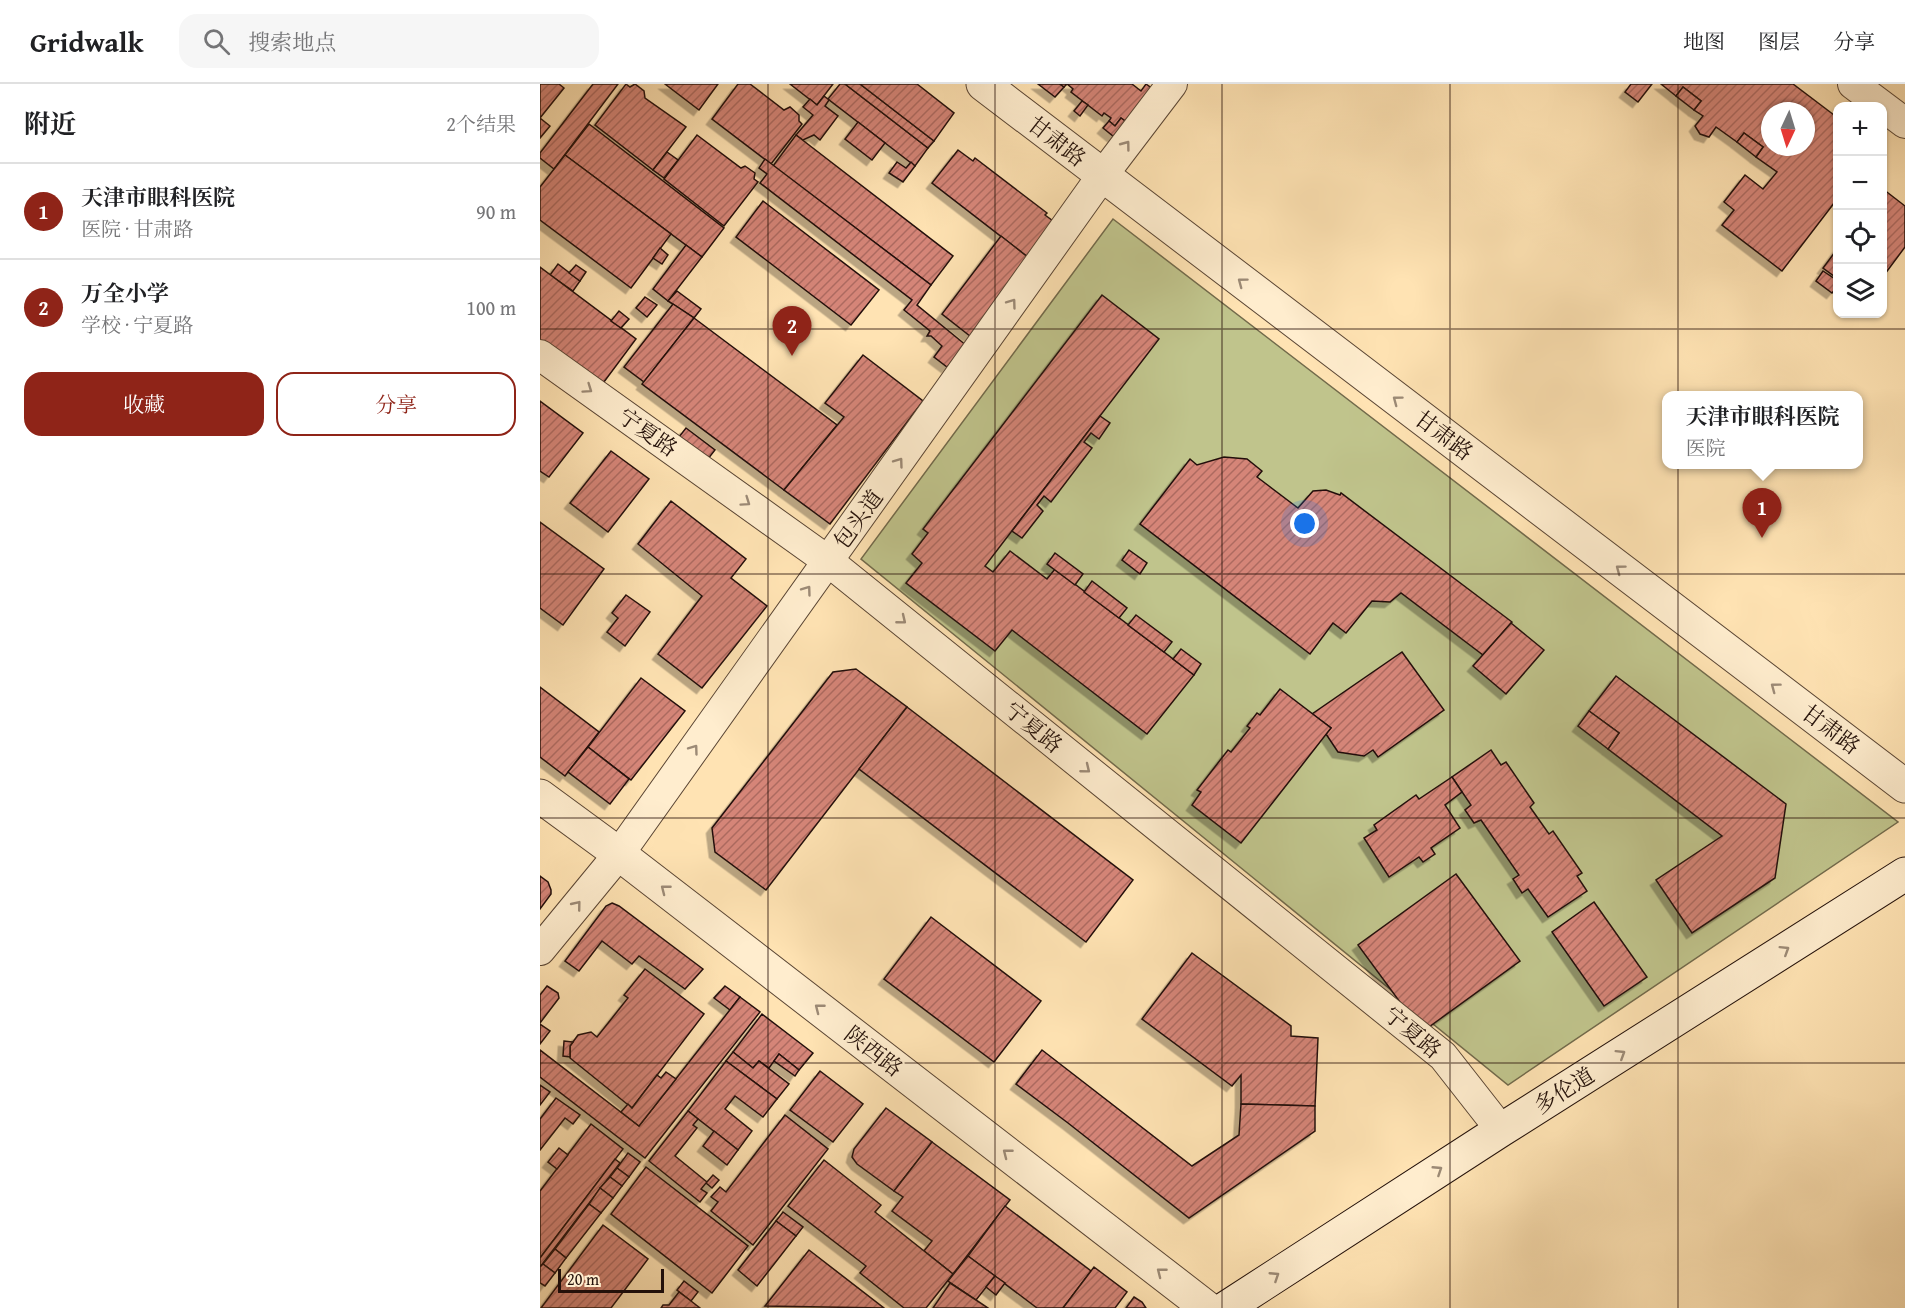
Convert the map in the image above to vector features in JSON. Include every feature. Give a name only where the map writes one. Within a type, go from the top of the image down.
[{"type":"street","name":"甘肃路","points":[[983,84],[1905,786]]},
{"type":"street","name":"包头道","points":[[540,950],[619,854],[1102,176],[1172,84]]},
{"type":"street","points":[[1853,84],[1905,123]]},
{"type":"street","name":"宁夏路","points":[[540,355],[828,561],[1443,1056],[1501,1130]]},
{"type":"street","name":"陕西路","points":[[540,796],[619,854],[1207,1308]]},
{"type":"street","name":"多伦道","points":[[1226,1308],[1501,1130],[1900,880]]},
{"type":"green space","points":[[1113,219],[1898,822],[1508,1085],[861,559]]},
{"type":"building","points":[[540,84],[559,84],[564,88],[540,118]]},
{"type":"building","points":[[593,84],[618,84],[554,169],[540,158],[540,153]]},
{"type":"building","points":[[626,84],[630,87],[635,84],[644,91],[645,98],[686,127],[653,170],[595,125]]},
{"type":"building","points":[[665,84],[718,84],[699,110]]},
{"type":"building","points":[[738,84],[750,84],[784,110],[790,107],[799,115],[799,121],[802,124],[771,164],[712,119]]},
{"type":"building","points":[[790,84],[833,84],[817,105]]},
{"type":"building","points":[[840,84],[845,84],[928,148],[915,166],[828,99]]},
{"type":"building","points":[[845,84],[860,84],[934,141],[928,148]]},
{"type":"building","points":[[860,84],[917,84],[954,113],[934,141]]},
{"type":"building","points":[[1038,84],[1060,84],[1064,87],[1055,97]]},
{"type":"building","points":[[1067,84],[1132,84],[1141,91],[1146,84],[1157,92],[1132,126],[1121,118],[1115,126],[1109,121],[1111,118],[1104,113],[1102,116],[1071,92],[1073,89]]},
{"type":"building","points":[[1631,84],[1652,84],[1638,102],[1625,92]]},
{"type":"building","points":[[1661,84],[1793,84],[1833,114],[1833,205],[1782,271],[1722,225],[1734,210],[1724,202],[1745,175],[1763,189],[1777,172],[1756,157],[1761,150],[1761,156],[1815,156],[1815,102],[1761,102],[1761,146],[1744,133],[1737,142],[1716,127],[1709,137],[1700,134],[1695,126],[1703,116],[1694,110],[1701,101],[1683,87],[1676,96]]},
{"type":"building","points":[[1683,87],[1701,101],[1694,110],[1676,96]]},
{"type":"building","points":[[824,96],[829,100],[825,106],[838,116],[820,140],[814,135],[803,140],[796,135],[813,115],[803,107],[810,99],[817,105]]},
{"type":"building","points":[[1082,101],[1088,105],[1080,116],[1074,111]]},
{"type":"building","points":[[540,118],[550,126],[540,138]]},
{"type":"building","points":[[1121,118],[1132,126],[1113,136],[1103,128],[1109,121],[1115,126]]},
{"type":"building","points":[[858,122],[885,143],[872,160],[845,139]]},
{"type":"building","points":[[589,124],[724,228],[702,257],[565,155]]},
{"type":"building","points":[[1744,133],[1761,146],[1761,150],[1756,157],[1737,142]]},
{"type":"building","points":[[697,135],[741,168],[745,166],[755,173],[754,179],[758,182],[724,226],[664,179]]},
{"type":"building","points":[[796,135],[953,256],[931,285],[773,166]]},
{"type":"building","points":[[958,150],[973,161],[975,158],[1047,213],[1045,215],[1061,227],[1034,262],[932,183]]},
{"type":"building","points":[[667,152],[678,160],[664,178],[653,170]]},
{"type":"building","points":[[565,155],[671,234],[631,288],[540,220],[540,187]]},
{"type":"building","points":[[765,159],[931,285],[917,305],[967,346],[947,367],[934,357],[942,346],[931,336],[927,336],[930,331],[904,310],[912,300],[760,183],[767,174],[759,168]]},
{"type":"building","points":[[897,162],[906,168],[911,162],[915,166],[903,182],[889,173]]},
{"type":"building","points":[[1887,192],[1905,206],[1905,247],[1887,271]]},
{"type":"building","points":[[763,201],[879,290],[851,325],[736,237]]},
{"type":"building","points":[[1001,236],[1034,262],[975,340],[942,314]]},
{"type":"building","points":[[686,245],[702,257],[668,301],[653,289]]},
{"type":"building","points":[[660,248],[668,255],[662,264],[653,258]]},
{"type":"building","points":[[1833,255],[1833,275],[1823,268]]},
{"type":"building","points":[[558,264],[580,281],[573,291],[550,275]]},
{"type":"building","points":[[576,265],[586,272],[580,281],[569,273]]},
{"type":"building","points":[[540,267],[636,339],[601,386],[540,340]]},
{"type":"building","points":[[1823,271],[1833,278],[1833,292],[1832,293],[1816,281]]},
{"type":"building","points":[[677,291],[701,309],[694,318],[668,301]]},
{"type":"building","points":[[1102,295],[1159,339],[985,566],[993,572],[1010,551],[1047,579],[1055,569],[1194,675],[1147,734],[1012,630],[995,651],[906,583],[922,563],[912,554],[928,533],[923,529]]},
{"type":"building","points":[[645,297],[657,305],[647,317],[636,308]]},
{"type":"building","points":[[673,304],[694,318],[644,382],[624,367]]},
{"type":"building","points":[[619,311],[629,319],[621,328],[611,321]]},
{"type":"building","points":[[694,318],[837,425],[784,490],[642,384]]},
{"type":"building","points":[[863,355],[923,401],[830,524],[784,490],[844,417],[825,403]]},
{"type":"building","points":[[540,401],[583,433],[549,477],[540,471]]},
{"type":"building","points":[[1100,416],[1110,423],[1099,439],[1091,433],[1084,442],[1092,448],[1051,502],[1044,496],[1037,505],[1043,511],[1022,538],[1012,531]]},
{"type":"building","points":[[686,428],[715,450],[704,464],[675,442]]},
{"type":"building","points":[[611,451],[649,479],[608,532],[570,503]]},
{"type":"building","points":[[1224,457],[1247,459],[1262,471],[1257,477],[1298,508],[1313,491],[1326,490],[1340,495],[1341,493],[1512,622],[1483,655],[1401,593],[1390,602],[1372,601],[1346,633],[1333,623],[1310,654],[1140,524],[1190,459],[1197,465]]},
{"type":"building","points":[[671,501],[746,559],[731,578],[767,606],[702,688],[658,654],[702,596],[638,544]]},
{"type":"building","points":[[540,522],[604,569],[563,625],[540,608]]},
{"type":"building","points":[[1129,550],[1147,563],[1140,574],[1122,560]]},
{"type":"building","points":[[1055,553],[1083,574],[1075,585],[1047,564]]},
{"type":"building","points":[[1092,581],[1127,608],[1119,618],[1084,592]]},
{"type":"building","points":[[626,595],[650,612],[625,646],[607,632],[618,618],[612,613]]},
{"type":"building","points":[[1136,615],[1172,642],[1164,652],[1128,625]]},
{"type":"building","points":[[1511,623],[1544,650],[1506,694],[1473,666]]},
{"type":"building","points":[[1181,649],[1201,664],[1194,675],[1173,659]]},
{"type":"building","points":[[1402,652],[1444,710],[1378,757],[1373,750],[1364,756],[1338,752],[1326,734],[1331,728],[1312,714]]},
{"type":"building","points":[[856,669],[907,707],[766,890],[715,852],[712,828],[833,672]]},
{"type":"building","points":[[1616,676],[1786,804],[1775,878],[1692,933],[1656,880],[1722,836],[1608,749],[1619,733],[1589,711]]},
{"type":"building","points":[[641,678],[685,711],[631,780],[588,747]]},
{"type":"building","points":[[540,687],[599,732],[565,776],[540,757]]},
{"type":"building","points":[[1280,689],[1331,728],[1241,843],[1192,805],[1201,792],[1197,790],[1228,750],[1231,752],[1250,728],[1247,726],[1257,713],[1260,715]]},
{"type":"building","points":[[907,707],[1133,880],[1086,942],[859,769]]},
{"type":"building","points":[[1589,711],[1619,733],[1608,749],[1578,726]]},
{"type":"building","points":[[588,747],[629,779],[610,804],[568,772]]},
{"type":"building","points":[[1491,750],[1501,765],[1506,762],[1534,803],[1530,807],[1549,834],[1553,831],[1582,873],[1577,876],[1587,891],[1548,917],[1528,889],[1522,893],[1513,879],[1519,875],[1481,820],[1474,823],[1465,810],[1471,805],[1452,777]]},
{"type":"building","points":[[1452,777],[1462,792],[1445,805],[1460,828],[1431,848],[1435,854],[1423,862],[1419,857],[1389,877],[1364,838],[1377,830],[1374,825],[1416,795],[1419,799]]},
{"type":"building","points":[[1456,874],[1520,961],[1422,1032],[1358,945]]},
{"type":"building","points":[[540,876],[548,882],[551,894],[540,909]]},
{"type":"building","points":[[1594,902],[1647,977],[1604,1006],[1552,932]]},
{"type":"building","points":[[612,903],[703,969],[685,989],[639,956],[632,964],[602,941],[579,971],[565,961],[606,906]]},
{"type":"building","points":[[931,917],[1041,1001],[994,1062],[884,979]]},
{"type":"building","points":[[1192,953],[1291,1026],[1291,1036],[1318,1038],[1315,1106],[1241,1104],[1241,1075],[1232,1086],[1142,1019]]},
{"type":"building","points":[[645,969],[704,1014],[632,1108],[570,1058],[570,1046],[578,1035],[591,1032],[597,1037],[628,998],[624,995]]},
{"type":"building","points":[[547,986],[558,993],[559,998],[540,1023],[540,995]]},
{"type":"building","points":[[725,986],[740,997],[730,1010],[714,998]]},
{"type":"building","points":[[740,997],[760,1012],[645,1158],[540,1077],[540,1050],[639,1126]]},
{"type":"building","points":[[762,1014],[813,1053],[799,1070],[779,1054],[769,1068],[759,1061],[753,1068],[733,1052]]},
{"type":"building","points":[[540,1024],[550,1031],[540,1044]]},
{"type":"building","points":[[564,1041],[573,1042],[570,1046],[570,1057],[563,1056]]},
{"type":"building","points":[[1042,1050],[1192,1166],[1239,1135],[1241,1104],[1315,1106],[1315,1131],[1189,1218],[1016,1084]]},
{"type":"building","points":[[733,1052],[753,1068],[759,1061],[789,1084],[777,1099],[726,1061]]},
{"type":"building","points":[[779,1054],[799,1070],[795,1076],[774,1061]]},
{"type":"building","points":[[726,1061],[777,1099],[763,1117],[735,1096],[725,1109],[752,1131],[738,1150],[688,1111]]},
{"type":"building","points":[[820,1071],[863,1104],[833,1142],[790,1110]]},
{"type":"building","points":[[666,1072],[676,1079],[639,1126],[621,1112],[628,1104],[632,1108],[657,1075],[661,1078]]},
{"type":"building","points":[[540,1085],[550,1092],[540,1105]]},
{"type":"building","points":[[556,1098],[580,1115],[573,1124],[565,1118],[540,1150],[540,1119]]},
{"type":"building","points":[[886,1108],[932,1142],[894,1191],[857,1164],[852,1157],[854,1149]]},
{"type":"building","points":[[688,1111],[698,1119],[693,1125],[697,1128],[675,1156],[707,1182],[713,1175],[719,1180],[712,1188],[706,1183],[701,1189],[707,1193],[700,1202],[649,1161]]},
{"type":"building","points":[[785,1115],[828,1149],[753,1245],[711,1211],[718,1202],[711,1197],[720,1187],[726,1192]]},
{"type":"building","points":[[591,1124],[623,1149],[540,1258],[540,1191]]},
{"type":"building","points":[[714,1131],[738,1150],[727,1165],[703,1146]]},
{"type":"building","points":[[932,1142],[1010,1200],[953,1274],[924,1251],[932,1241],[892,1211],[903,1197],[894,1191]]},
{"type":"building","points":[[559,1148],[568,1155],[557,1169],[548,1162]]},
{"type":"building","points":[[628,1153],[640,1162],[629,1177],[617,1168]]},
{"type":"building","points":[[615,1159],[620,1163],[540,1267],[540,1258]]},
{"type":"building","points":[[824,1160],[881,1205],[875,1212],[953,1274],[926,1308],[904,1308],[860,1273],[866,1266],[788,1206]]},
{"type":"building","points":[[646,1167],[748,1246],[712,1293],[611,1214]]},
{"type":"building","points":[[617,1168],[629,1177],[622,1186],[610,1177]]},
{"type":"building","points":[[610,1177],[622,1186],[613,1198],[600,1188]]},
{"type":"building","points":[[600,1188],[613,1198],[601,1213],[589,1204]]},
{"type":"building","points":[[589,1204],[601,1213],[566,1258],[555,1249]]},
{"type":"building","points":[[1005,1206],[1091,1271],[1063,1308],[1037,1308],[968,1256]]},
{"type":"building","points":[[783,1212],[803,1227],[796,1236],[776,1221]]},
{"type":"building","points":[[776,1221],[796,1236],[757,1286],[738,1270]]},
{"type":"building","points":[[603,1225],[648,1259],[611,1308],[541,1308]]},
{"type":"building","points":[[555,1249],[566,1258],[555,1273],[543,1264]]},
{"type":"building","points":[[809,1250],[884,1308],[765,1306]]},
{"type":"building","points":[[968,1256],[995,1276],[976,1300],[948,1281]]},
{"type":"building","points":[[543,1264],[555,1273],[545,1286],[540,1283],[540,1267]]},
{"type":"building","points":[[1094,1267],[1127,1292],[1115,1308],[1063,1308]]},
{"type":"building","points":[[995,1276],[1005,1283],[996,1295],[986,1287]]},
{"type":"building","points":[[684,1281],[698,1292],[691,1301],[677,1290]]},
{"type":"building","points":[[950,1283],[976,1300],[988,1308],[933,1308]]},
{"type":"building","points":[[679,1292],[700,1308],[661,1308],[663,1305],[669,1305]]},
{"type":"building","points":[[1134,1297],[1142,1302],[1146,1308],[1126,1308]]},
{"type":"place","name":"万全小学","points":[[792,356]]},
{"type":"place","name":"天津市眼科医院","points":[[1762,538]]}]
